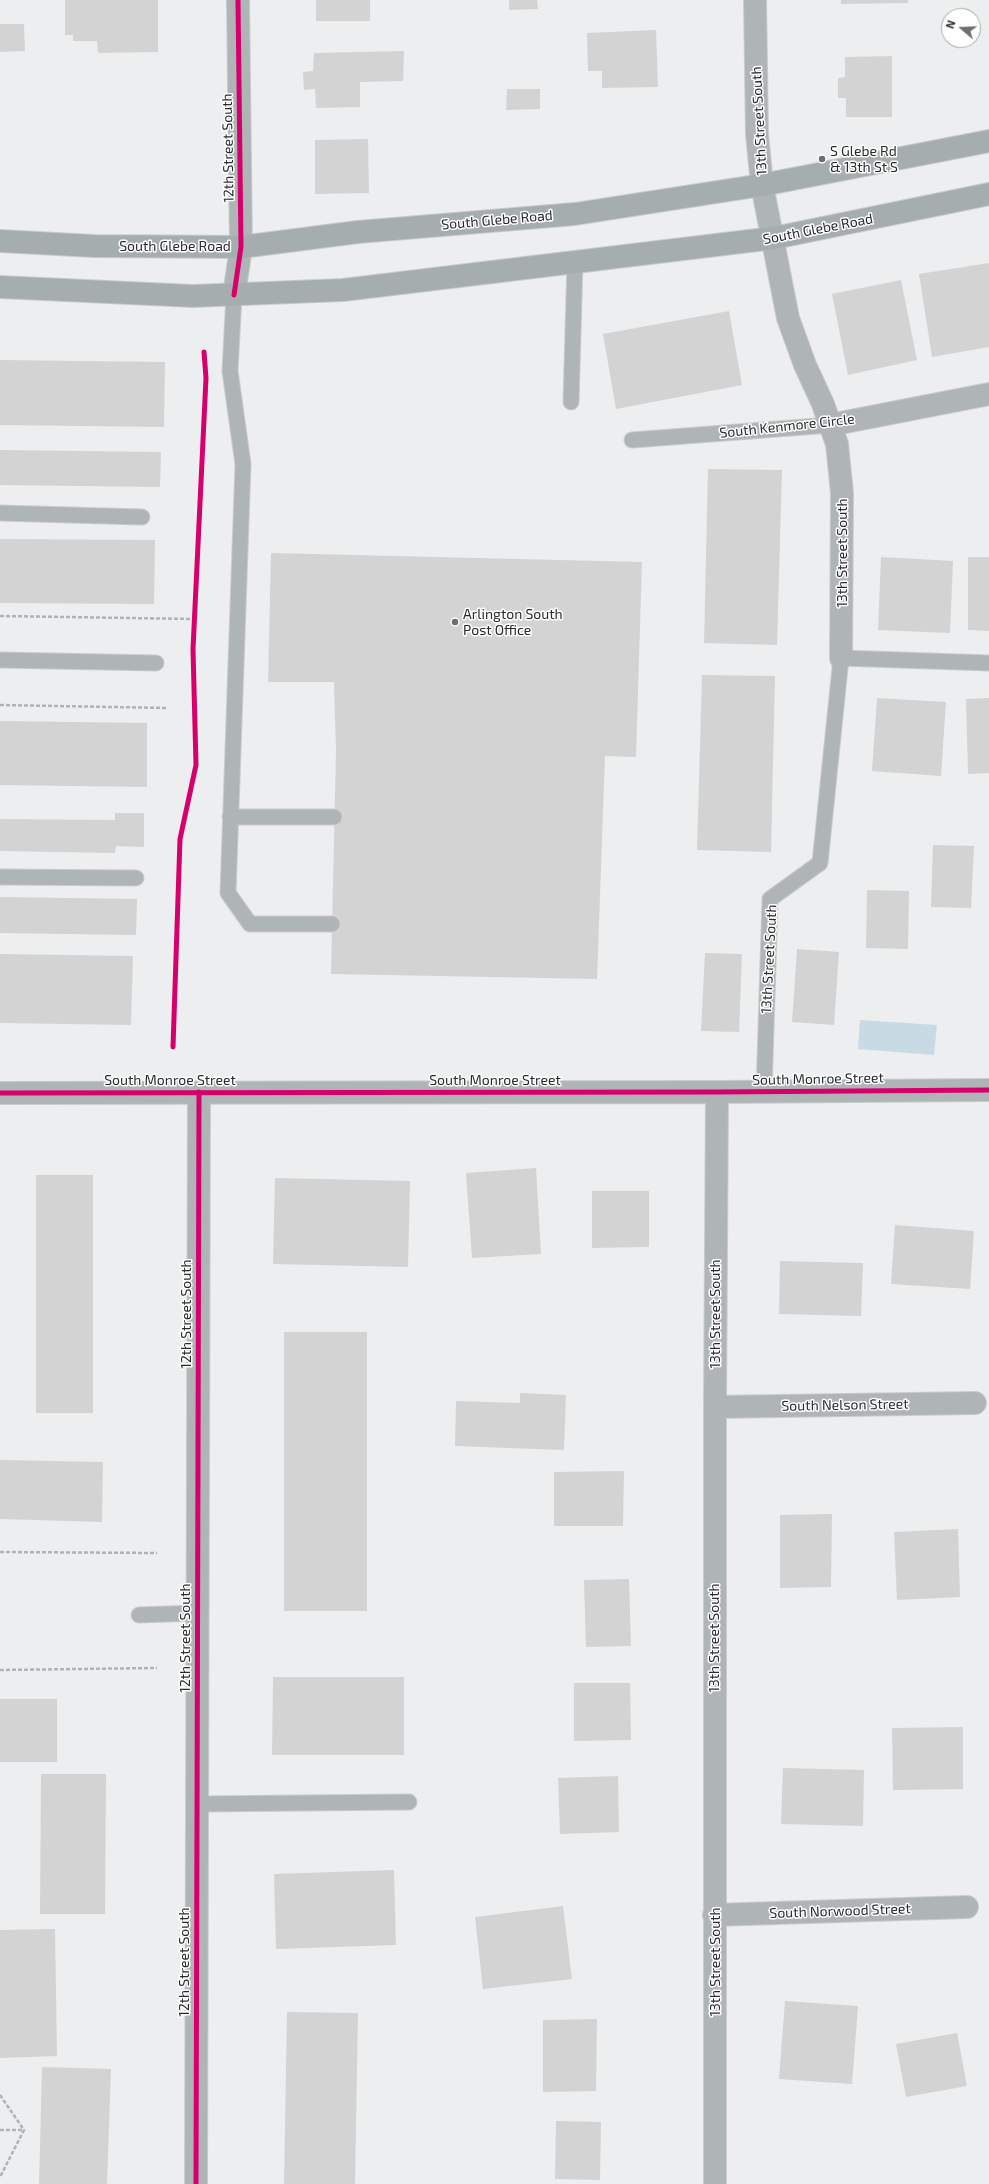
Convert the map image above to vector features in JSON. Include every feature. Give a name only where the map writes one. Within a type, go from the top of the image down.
[{"type":"main road","name":"South Glebe Road","points":[[0,241],[94,246],[241,247],[358,232],[575,214],[762,185],[989,141]]},
{"type":"main road","name":"South Glebe Road","points":[[0,287],[193,296],[344,290],[774,238],[989,194]]},
{"type":"street","name":"12th Street South","points":[[234,295],[241,247],[238,0]]},
{"type":"street","name":"13th Street South","points":[[755,0],[757,134],[762,185],[774,238],[788,318],[837,444],[842,493],[841,658]]},
{"type":"street","name":"South Kenmore Circle","points":[[830,425],[989,394]]},
{"type":"street","name":"South Monroe Street","points":[[0,1093],[764,1092],[989,1090]]},
{"type":"street","name":"12th Street South","points":[[196,2184],[199,1092]]},
{"type":"street","name":"13th Street South","points":[[716,2184],[714,1915],[714,1406],[717,1092]]},
{"type":"street","name":"South Nelson Street","points":[[714,1406],[975,1403]]},
{"type":"street","name":"South Norwood Street","points":[[714,1915],[966,1907]]},
{"type":"lane","points":[[571,402],[575,262]]},
{"type":"lane","points":[[234,295],[230,371],[243,464],[228,893],[250,924],[332,924]]},
{"type":"lane","name":"South Kenmore Circle","points":[[632,440],[830,425]]},
{"type":"lane","points":[[0,513],[142,517]]},
{"type":"lane","points":[[841,658],[989,663]]},
{"type":"lane","name":"13th Street South","points":[[764,1092],[770,899],[820,863],[841,658]]},
{"type":"lane","points":[[0,660],[156,663]]},
{"type":"lane","points":[[230,817],[334,817]]},
{"type":"lane","points":[[0,877],[136,878]]},
{"type":"lane","points":[[139,1615],[197,1613]]},
{"type":"lane","points":[[197,1804],[409,1802]]},
{"type":"path","points":[[194,627],[195,612]]},
{"type":"path","points":[[0,616],[194,619]]},
{"type":"path","points":[[0,705],[168,708]]},
{"type":"path","points":[[0,1552],[157,1553]]},
{"type":"path","points":[[0,1670],[157,1668]]},
{"type":"path","points":[[0,2095],[24,2130]]},
{"type":"path","points":[[0,2130],[24,2130]]},
{"type":"path","points":[[0,2177],[24,2130]]},
{"type":"shaded area","points":[[860,1020],[937,1025],[934,1055],[858,1049]]},
{"type":"building","points":[[65,0],[158,0],[158,52],[98,53],[97,41],[73,41],[73,35],[65,35]]},
{"type":"building","points":[[316,0],[370,0],[370,21],[316,21]]},
{"type":"building","points":[[509,0],[537,0],[538,9],[509,10]]},
{"type":"building","points":[[841,0],[908,0],[908,3],[841,4]]},
{"type":"building","points":[[0,24],[24,24],[25,51],[0,52]]},
{"type":"building","points":[[656,30],[658,87],[602,88],[602,71],[588,71],[587,33]]},
{"type":"building","points":[[404,51],[403,81],[360,82],[360,107],[316,108],[315,89],[304,90],[303,72],[313,71],[314,53]]},
{"type":"building","points":[[892,56],[892,117],[846,117],[846,98],[838,98],[838,78],[845,77],[845,57]]},
{"type":"building","points":[[507,89],[540,89],[540,109],[506,110]]},
{"type":"building","points":[[368,139],[369,193],[315,194],[315,140]]},
{"type":"building","points":[[989,263],[989,347],[932,357],[919,274]]},
{"type":"building","points":[[901,280],[917,360],[848,375],[832,294]]},
{"type":"building","points":[[729,311],[742,385],[616,409],[603,334]]},
{"type":"building","points":[[0,360],[165,362],[164,427],[0,425]]},
{"type":"building","points":[[0,450],[161,452],[160,487],[0,485]]},
{"type":"building","points":[[708,469],[782,470],[777,645],[704,643]]},
{"type":"building","points":[[0,539],[155,540],[154,604],[0,603]]},
{"type":"building","points":[[271,553],[642,562],[636,757],[605,756],[597,979],[331,974],[336,750],[334,682],[268,682]]},
{"type":"building","points":[[881,557],[953,561],[950,633],[878,630]]},
{"type":"building","points":[[968,557],[989,557],[989,631],[968,630]]},
{"type":"building","points":[[702,675],[775,676],[771,852],[697,850]]},
{"type":"building","points":[[877,698],[946,702],[941,776],[872,771]]},
{"type":"building","points":[[989,698],[989,773],[968,774],[966,699]]},
{"type":"building","points":[[0,721],[147,723],[147,787],[0,785]]},
{"type":"building","points":[[115,813],[144,813],[144,847],[116,846],[115,853],[0,851],[0,819],[115,820]]},
{"type":"building","points":[[933,845],[974,846],[971,908],[931,907]]},
{"type":"building","points":[[867,890],[909,891],[908,949],[866,948]]},
{"type":"building","points":[[0,897],[137,899],[136,935],[0,933]]},
{"type":"building","points":[[797,949],[839,952],[834,1025],[792,1022]]},
{"type":"building","points":[[705,953],[742,954],[739,1032],[701,1031]]},
{"type":"building","points":[[0,954],[133,956],[131,1025],[0,1023]]},
{"type":"building","points":[[536,1168],[541,1254],[472,1258],[466,1173]]},
{"type":"building","points":[[36,1175],[93,1175],[93,1413],[36,1413]]},
{"type":"building","points":[[275,1178],[410,1181],[408,1267],[273,1264]]},
{"type":"building","points":[[592,1191],[649,1191],[649,1247],[592,1248]]},
{"type":"building","points":[[895,1225],[974,1231],[970,1289],[891,1284]]},
{"type":"building","points":[[780,1261],[863,1263],[861,1316],[779,1314]]},
{"type":"building","points":[[284,1332],[367,1332],[367,1611],[284,1611]]},
{"type":"building","points":[[520,1393],[566,1395],[564,1450],[455,1446],[456,1401],[520,1403]]},
{"type":"building","points":[[0,1460],[103,1462],[102,1522],[0,1519]]},
{"type":"building","points":[[624,1471],[623,1526],[554,1526],[554,1472]]},
{"type":"building","points":[[832,1514],[831,1587],[780,1588],[780,1515]]},
{"type":"building","points":[[958,1529],[960,1597],[897,1600],[894,1532]]},
{"type":"building","points":[[629,1579],[631,1646],[586,1647],[584,1580]]},
{"type":"building","points":[[273,1677],[404,1677],[404,1755],[272,1755]]},
{"type":"building","points":[[574,1683],[630,1683],[631,1740],[574,1741]]},
{"type":"building","points":[[0,1699],[57,1699],[57,1762],[0,1762]]},
{"type":"building","points":[[963,1727],[963,1789],[893,1790],[892,1728]]},
{"type":"building","points":[[783,1768],[864,1770],[863,1826],[781,1824]]},
{"type":"building","points":[[41,1774],[106,1774],[105,1914],[40,1914]]},
{"type":"building","points":[[618,1776],[619,1832],[560,1834],[558,1778]]},
{"type":"building","points":[[394,1870],[396,1945],[276,1949],[274,1874]]},
{"type":"building","points":[[563,1906],[572,1979],[483,1989],[475,1917]]},
{"type":"building","points":[[55,1929],[57,2056],[0,2058],[0,1930]]},
{"type":"building","points":[[785,2001],[858,2006],[852,2084],[779,2079]]},
{"type":"building","points":[[287,2012],[358,2013],[355,2184],[284,2184]]},
{"type":"building","points":[[597,2019],[596,2091],[543,2092],[543,2020]]},
{"type":"building","points":[[957,2033],[967,2086],[906,2097],[896,2044]]},
{"type":"building","points":[[42,2067],[111,2069],[107,2184],[39,2184]]},
{"type":"building","points":[[556,2121],[601,2122],[600,2180],[555,2179]]},
{"type":"cycle path","points":[[234,295],[241,247],[238,0]]},
{"type":"cycle path","points":[[173,1047],[180,839],[196,765],[193,649],[206,378],[204,352]]},
{"type":"cycle path","points":[[0,1093],[989,1090]]},
{"type":"cycle path","points":[[196,2184],[199,1092]]},
{"type":"place","name":"S Glebe Rd & 13th St S","points":[[822,159]]},
{"type":"place","name":"Arlington South Post Office","points":[[455,622]]}]
